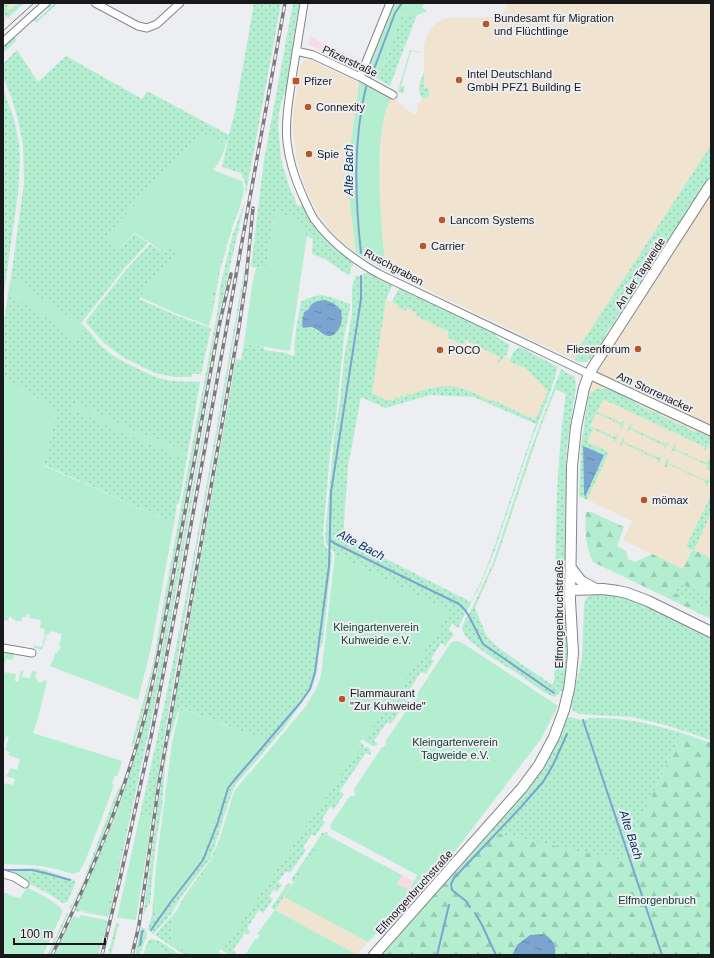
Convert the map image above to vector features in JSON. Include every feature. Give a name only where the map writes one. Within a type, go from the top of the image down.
[{"type":"main road","name":"An der Tagweide","points":[[589,374],[711,184]]},
{"type":"main road","name":"Elfmorgenbruchstraße","points":[[374,955],[522,788],[547,752],[562,716],[570,682],[573,653],[570,590],[572,466],[576,427],[582,396],[589,374]]},
{"type":"main road","points":[[571,568],[581,581],[596,589]]},
{"type":"main road","points":[[570,590],[618,590],[636,595],[711,632]]},
{"type":"street","points":[[3,42],[46,3]]},
{"type":"street","points":[[95,3],[142,28],[147,28],[157,24],[180,3]]},
{"type":"street","name":"Ruschgraben","points":[[304,3],[288,102],[287,141],[296,182],[314,218],[327,235],[360,264],[589,374]]},
{"type":"street","points":[[360,78],[390,3]]},
{"type":"street","name":"Pfizerstraße","points":[[296,51],[312,55],[393,95]]},
{"type":"street","name":"Am Storrenacker","points":[[589,374],[711,431]]},
{"type":"street","points":[[3,648],[32,653]]},
{"type":"street","points":[[3,874],[14,877],[25,884]]},
{"type":"shaded area","points":[[3,3],[24,3],[3,22]]},
{"type":"shaded area","points":[[509,3],[711,3],[711,145],[581,346],[582,347],[574,360],[386,270],[380,211],[379,176],[383,126],[387,104],[392,97],[415,115],[419,106],[417,103],[421,103],[421,100],[428,96],[424,88],[424,45],[428,33],[437,23],[446,18],[500,17]]},
{"type":"shaded area","points":[[311,37],[358,60],[355,67],[308,44]]},
{"type":"shaded area","points":[[305,60],[311,60],[359,82],[351,142],[349,197],[356,253],[328,228],[315,208],[304,184],[297,161],[293,131],[293,115],[300,67]]},
{"type":"shaded area","points":[[711,191],[711,558],[692,549],[683,569],[623,540],[632,521],[579,496],[581,448],[594,369]]},
{"type":"shaded area","points":[[386,299],[399,306],[398,308],[407,308],[418,313],[416,316],[449,332],[447,337],[463,345],[466,340],[500,357],[498,362],[501,363],[504,355],[510,358],[510,362],[525,368],[549,391],[535,420],[492,399],[491,401],[462,388],[431,388],[393,401],[388,401],[372,393]]},
{"type":"shaded area","points":[[402,875],[414,881],[409,890],[397,884]]},
{"type":"shaded area","points":[[284,897],[368,942],[357,955],[275,910]]},
{"type":"green space","points":[[3,3],[9,3],[7,8],[9,11],[18,3],[24,3],[8,18],[3,12]]},
{"type":"green space","points":[[49,3],[53,5],[58,3],[36,23],[32,19],[35,16],[38,19],[49,9],[46,6]]},
{"type":"green space","points":[[254,3],[281,3],[246,194],[245,183],[241,173],[222,167],[228,140],[226,144],[202,133],[105,237],[118,249],[135,234],[148,243],[124,269],[81,323],[99,344],[122,361],[155,377],[171,381],[200,382],[179,504],[177,503],[174,523],[44,465],[57,410],[3,377],[3,330],[8,293],[40,313],[75,339],[83,329],[74,321],[11,277],[24,183],[23,144],[12,99],[3,77],[3,64],[17,50],[38,82],[66,56],[142,99],[147,91],[229,135],[235,112]],"holes":[[[75,403],[132,430],[186,451],[185,459],[71,409]]]},
{"type":"green space","points":[[293,3],[299,3],[286,94],[283,96],[279,113],[278,126],[281,159],[288,183],[297,205],[304,207],[319,230],[336,249],[354,264],[350,269],[351,274],[348,275],[325,259],[312,254],[313,239],[307,236],[293,217],[275,213],[266,268],[251,267],[264,160]]},
{"type":"green space","points":[[392,3],[425,3],[422,7],[427,11],[412,15],[402,14],[378,79],[366,72]]},
{"type":"green space","points":[[402,14],[418,14],[390,86],[378,79]]},
{"type":"green space","points":[[13,36],[17,40],[3,53],[3,45]]},
{"type":"green space","points":[[410,50],[420,53],[411,51],[401,86],[405,87],[403,94],[398,91]]},
{"type":"green space","points":[[424,72],[424,88],[429,88],[429,97],[427,96],[423,99],[419,89]]},
{"type":"green space","points":[[359,82],[392,97],[387,106],[384,117],[379,171],[380,204],[386,270],[356,253],[349,197],[351,142]]},
{"type":"green space","points":[[3,89],[14,119],[19,144],[20,159],[18,193],[3,300]]},
{"type":"green space","points":[[202,133],[226,144],[218,164],[213,170],[242,181],[244,189],[240,207],[234,216],[219,268],[210,306],[211,313],[209,326],[140,297],[156,276],[179,254],[167,246],[162,251],[135,233],[118,249],[105,237]]},
{"type":"green space","points":[[711,145],[711,179],[623,315],[619,313],[614,322],[617,324],[615,328],[611,326],[605,335],[607,337],[594,357],[593,356],[585,362],[574,360],[582,347],[580,346]]},
{"type":"green space","points":[[245,201],[217,324],[162,629],[142,718],[133,747],[131,747],[154,659],[218,308],[220,288],[232,237]]},
{"type":"green space","points":[[240,207],[233,225],[220,270],[210,321],[210,306],[219,268],[234,216]]},
{"type":"green space","points":[[275,213],[293,217],[307,236],[290,350],[288,351],[244,343],[252,285],[256,268],[266,268]]},
{"type":"green space","points":[[150,244],[161,251],[167,246],[179,254],[156,276],[139,299],[175,315],[211,328],[201,374],[192,374],[192,377],[174,377],[155,373],[124,358],[103,342],[87,324],[86,321],[125,271]]},
{"type":"green space","points":[[244,271],[234,339],[174,680],[152,817],[140,815],[163,711],[190,575]]},
{"type":"green space","points":[[368,272],[393,284],[386,299],[372,393],[388,401],[389,399],[393,401],[395,397],[399,399],[401,395],[405,397],[407,393],[411,395],[437,387],[451,386],[464,389],[491,401],[491,399],[535,420],[548,391],[525,368],[510,362],[512,354],[517,348],[521,347],[558,367],[550,393],[531,441],[494,552],[480,586],[458,628],[452,624],[449,628],[454,634],[445,646],[441,643],[431,659],[434,661],[426,674],[421,672],[408,692],[412,694],[391,724],[387,722],[374,741],[378,744],[375,746],[372,746],[364,740],[450,612],[335,554],[334,551],[328,547],[326,542],[325,537],[334,437],[340,401],[344,358],[352,314],[352,287],[356,275],[361,276]],"holes":[[[430,395],[474,397],[536,424],[497,539],[483,577],[471,602],[343,537],[348,466],[361,397],[385,408]]]},
{"type":"green space","points":[[11,277],[74,321],[83,329],[75,339],[40,313],[8,293]]},
{"type":"green space","points":[[399,288],[493,332],[499,339],[510,345],[506,356],[504,356],[500,363],[498,362],[500,357],[466,340],[463,345],[447,337],[449,332],[416,316],[417,313],[407,308],[405,311],[398,308],[399,306],[392,302]]},
{"type":"green space","points":[[321,295],[350,304],[350,308],[344,337],[336,418],[330,452],[323,535],[325,546],[332,555],[323,641],[319,651],[317,672],[311,690],[284,728],[235,785],[210,859],[181,897],[171,914],[153,934],[148,929],[152,915],[153,902],[155,913],[158,916],[183,886],[203,855],[227,786],[265,740],[184,709],[179,713],[178,711],[169,741],[165,765],[162,807],[155,848],[150,903],[143,917],[161,783],[236,359],[241,360],[244,343],[264,347],[264,350],[286,353],[293,356],[295,353],[295,336],[301,302],[311,297]],"holes":[[[309,309],[323,334],[309,327],[304,312]]]},
{"type":"green space","points":[[222,332],[161,674],[109,916],[108,917],[82,911],[106,916],[131,803],[122,800],[100,862],[79,909],[81,911],[78,912],[75,911],[111,827],[120,800],[142,733],[157,675]]},
{"type":"green space","points":[[561,369],[572,376],[573,375],[575,378],[576,387],[566,460],[565,604],[569,655],[565,690],[561,691],[555,697],[543,691],[483,651],[467,638],[462,628],[493,563],[530,451]],"holes":[[[556,389],[566,394],[561,441],[556,536],[555,671],[554,683],[551,684],[499,648],[487,637],[475,608],[496,560],[541,426]]]},
{"type":"green space","points":[[3,377],[57,410],[44,466],[174,523],[151,648],[138,700],[50,666],[55,653],[57,653],[61,647],[59,645],[62,634],[50,631],[49,634],[47,634],[42,650],[34,648],[34,645],[42,647],[45,629],[40,628],[41,620],[29,618],[30,615],[27,614],[26,617],[22,617],[22,621],[15,621],[12,617],[9,617],[8,621],[3,621],[3,454],[5,450],[3,449]]},
{"type":"green space","points":[[597,389],[617,393],[636,404],[655,413],[657,412],[669,420],[673,420],[673,422],[682,426],[684,425],[694,432],[696,431],[709,434],[711,441],[704,451],[705,447],[603,399],[597,412],[622,423],[624,420],[625,422],[620,429],[621,425],[596,413],[590,426],[615,437],[617,434],[618,436],[613,443],[614,439],[593,429],[587,442],[609,452],[587,500],[579,496],[581,448],[588,399],[591,393]]},
{"type":"green space","points":[[75,403],[132,430],[186,451],[185,459],[71,409]]},
{"type":"green space","points":[[630,424],[632,424],[631,428],[666,444],[668,441],[669,443],[665,449],[663,449],[665,446],[630,429],[627,432]]},
{"type":"green space","points":[[623,438],[625,438],[624,442],[659,458],[661,455],[662,457],[659,463],[657,463],[658,460],[623,443],[621,447],[620,445]]},
{"type":"green space","points":[[674,445],[676,445],[675,449],[706,463],[708,459],[711,463],[711,471],[706,469],[707,465],[674,450],[672,453],[671,451]]},
{"type":"green space","points":[[667,459],[670,459],[668,463],[707,481],[709,478],[710,480],[707,486],[705,486],[706,482],[668,464],[666,468],[664,465]]},
{"type":"green space","points":[[711,495],[711,513],[694,550],[692,550],[686,547]]},
{"type":"green space","points":[[586,512],[591,512],[624,527],[617,546],[626,551],[628,559],[635,562],[652,554],[683,569],[692,550],[711,558],[711,596],[678,583],[673,592],[711,611],[711,619],[593,562],[586,538]]},
{"type":"green space","name":"Kleingartenverein Kuhweide e.V.","points":[[335,554],[451,612],[364,740],[362,739],[360,742],[362,744],[222,950],[221,949],[218,952],[220,953],[219,955],[190,955],[172,942],[171,919],[214,858],[235,791],[306,706],[317,687],[321,676]]},
{"type":"green space","points":[[678,582],[711,596],[711,611],[673,592]]},
{"type":"green space","points":[[595,593],[612,594],[641,601],[711,638],[711,740],[669,726],[632,717],[579,714],[572,710],[571,704],[582,660],[584,604],[587,597]]},
{"type":"green space","name":"Kleingartenverein Tagweide e.V.","points":[[456,641],[464,644],[558,706],[541,739],[449,859],[368,942],[284,897],[325,834],[402,875],[397,884],[410,890],[417,875],[331,829],[330,825],[350,796],[354,796],[354,789],[382,747],[386,744],[385,742],[414,699],[418,697],[417,694],[450,644]]},
{"type":"green space","points":[[5,651],[14,654],[13,660],[6,659],[3,671],[3,662]]},
{"type":"green space","points":[[21,671],[23,671],[22,677],[30,678],[32,671],[37,672],[35,678],[38,682],[41,683],[45,680],[47,681],[33,733],[122,761],[118,775],[114,777],[112,784],[114,785],[84,864],[79,872],[73,874],[40,866],[3,864],[3,783],[13,785],[15,779],[6,776],[11,768],[17,770],[20,759],[8,755],[10,752],[5,750],[9,737],[6,736],[3,745],[3,672],[16,674],[15,681],[18,682]]},
{"type":"green space","points":[[183,709],[265,740],[227,786],[203,855],[183,886],[158,916],[155,913],[153,902],[157,858],[172,743],[179,713]]},
{"type":"green space","points":[[568,717],[581,720],[601,718],[625,720],[658,726],[682,733],[621,861],[491,832],[525,791]]},
{"type":"green space","name":"Elfmorgenbruch","points":[[682,733],[711,743],[711,955],[555,955],[556,951],[517,945],[512,955],[379,955],[426,901],[491,832],[621,860]]},
{"type":"green space","points":[[360,742],[364,745],[363,747],[365,748],[366,746],[370,749],[370,755],[366,753],[340,791],[344,794],[334,809],[330,807],[322,819],[325,822],[315,836],[312,834],[303,847],[306,850],[290,873],[286,871],[278,882],[282,885],[277,892],[274,889],[269,896],[273,899],[263,913],[259,910],[247,928],[250,931],[248,935],[245,933],[233,950],[236,952],[234,955],[229,955],[222,950],[362,744]]},
{"type":"green space","points":[[250,773],[234,794],[235,790]]},
{"type":"green space","points":[[122,784],[111,816],[85,878],[71,909],[69,906],[72,904],[83,882],[113,801]]},
{"type":"green space","points":[[122,800],[131,803],[106,916],[78,909],[100,862]]},
{"type":"green space","points":[[140,815],[152,817],[136,920],[117,918]]},
{"type":"green space","points":[[226,817],[214,858],[171,919],[172,942],[190,955],[184,955],[155,935],[176,911],[211,859]]},
{"type":"green space","points":[[327,832],[327,835],[326,834],[294,882],[291,880],[322,833]]},
{"type":"green space","points":[[33,868],[45,870],[74,880],[75,884],[68,901],[64,903],[61,902],[23,880],[31,873]]},
{"type":"green space","points":[[33,868],[28,876],[23,880],[10,871],[12,869]]},
{"type":"green space","points":[[288,883],[292,884],[275,910],[271,908]]},
{"type":"green space","points":[[28,888],[60,907],[62,909],[62,913],[43,955],[3,955],[3,893],[8,893],[8,895],[20,898]]},
{"type":"green space","points":[[275,910],[357,955],[245,955],[255,939],[257,940],[260,935],[257,934]]},
{"type":"green space","points":[[67,913],[69,913],[49,955],[47,955]]},
{"type":"green space","points":[[74,915],[56,955],[53,955]]},
{"type":"green space","points":[[81,915],[106,920],[95,955],[56,955],[74,916],[79,918]]},
{"type":"green space","points":[[106,920],[108,922],[98,955],[95,955]]},
{"type":"green space","points":[[116,923],[119,923],[111,955],[108,955]]},
{"type":"green space","points":[[141,927],[145,929],[147,934],[140,955],[135,955]]},
{"type":"green space","points":[[151,939],[163,943],[180,955],[168,955],[152,944],[145,955],[143,955],[148,941]]},
{"type":"green space","points":[[152,944],[168,955],[145,955]]},
{"type":"water","points":[[325,300],[333,303],[341,310],[342,318],[340,326],[334,335],[330,336],[327,336],[314,328],[303,328],[302,322],[304,312],[309,309],[313,303]]},
{"type":"water","points":[[583,446],[604,455],[585,497],[584,494]]},
{"type":"water","points":[[544,934],[553,943],[555,955],[512,955],[517,945],[530,935]]},
{"type":"waterway","name":"Alte Bach","points":[[371,77],[395,13],[402,3]]},
{"type":"waterway","name":"Alte Bach","points":[[361,253],[357,211],[356,170],[359,128],[366,87]]},
{"type":"waterway","points":[[151,930],[203,860],[218,822],[228,788],[300,703],[310,689],[315,672],[329,566],[331,492],[361,299],[361,276]]},
{"type":"waterway","name":"Alte Bach","points":[[330,540],[459,604],[470,618],[483,644],[554,693]]},
{"type":"waterway","name":"Alte Bach","points":[[583,720],[662,955]]},
{"type":"waterway","points":[[470,907],[466,901],[452,890],[451,884],[454,878],[543,782],[553,765],[567,734]]},
{"type":"waterway","points":[[3,870],[31,870]]},
{"type":"waterway","points":[[32,870],[70,880]]},
{"type":"waterway","points":[[437,955],[449,905]]},
{"type":"waterway","points":[[475,913],[496,955]]},
{"type":"waterway","points":[[140,945],[143,931]]},
{"type":"tram line","points":[[3,31],[34,3]]},
{"type":"railway","points":[[102,955],[151,737],[178,597],[285,3]]},
{"type":"railway","points":[[132,955],[139,925],[159,783],[239,327],[246,280],[253,208]]},
{"type":"railway","points":[[52,955],[79,898],[103,841],[125,783],[143,723],[159,654],[219,326],[231,274]]},
{"type":"place","name":"Bundesamt für Migration und Flüchtlinge","points":[[486,24]]},
{"type":"place","name":"Intel Deutschland GmbH PFZ1 Building E","points":[[459,80]]},
{"type":"place","name":"Pfizer","points":[[296,81]]},
{"type":"place","name":"Connexity","points":[[308,107]]},
{"type":"place","name":"Spie","points":[[309,154]]},
{"type":"place","name":"Lancom Systems","points":[[442,220]]},
{"type":"place","name":"Carrier","points":[[423,246]]},
{"type":"place","name":"Fliesenforum","points":[[638,349]]},
{"type":"place","name":"POCO","points":[[440,350]]},
{"type":"place","name":"mömax","points":[[644,500]]},
{"type":"place","name":"Flammaurant \"Zur Kuhweide\"","points":[[342,699]]}]
